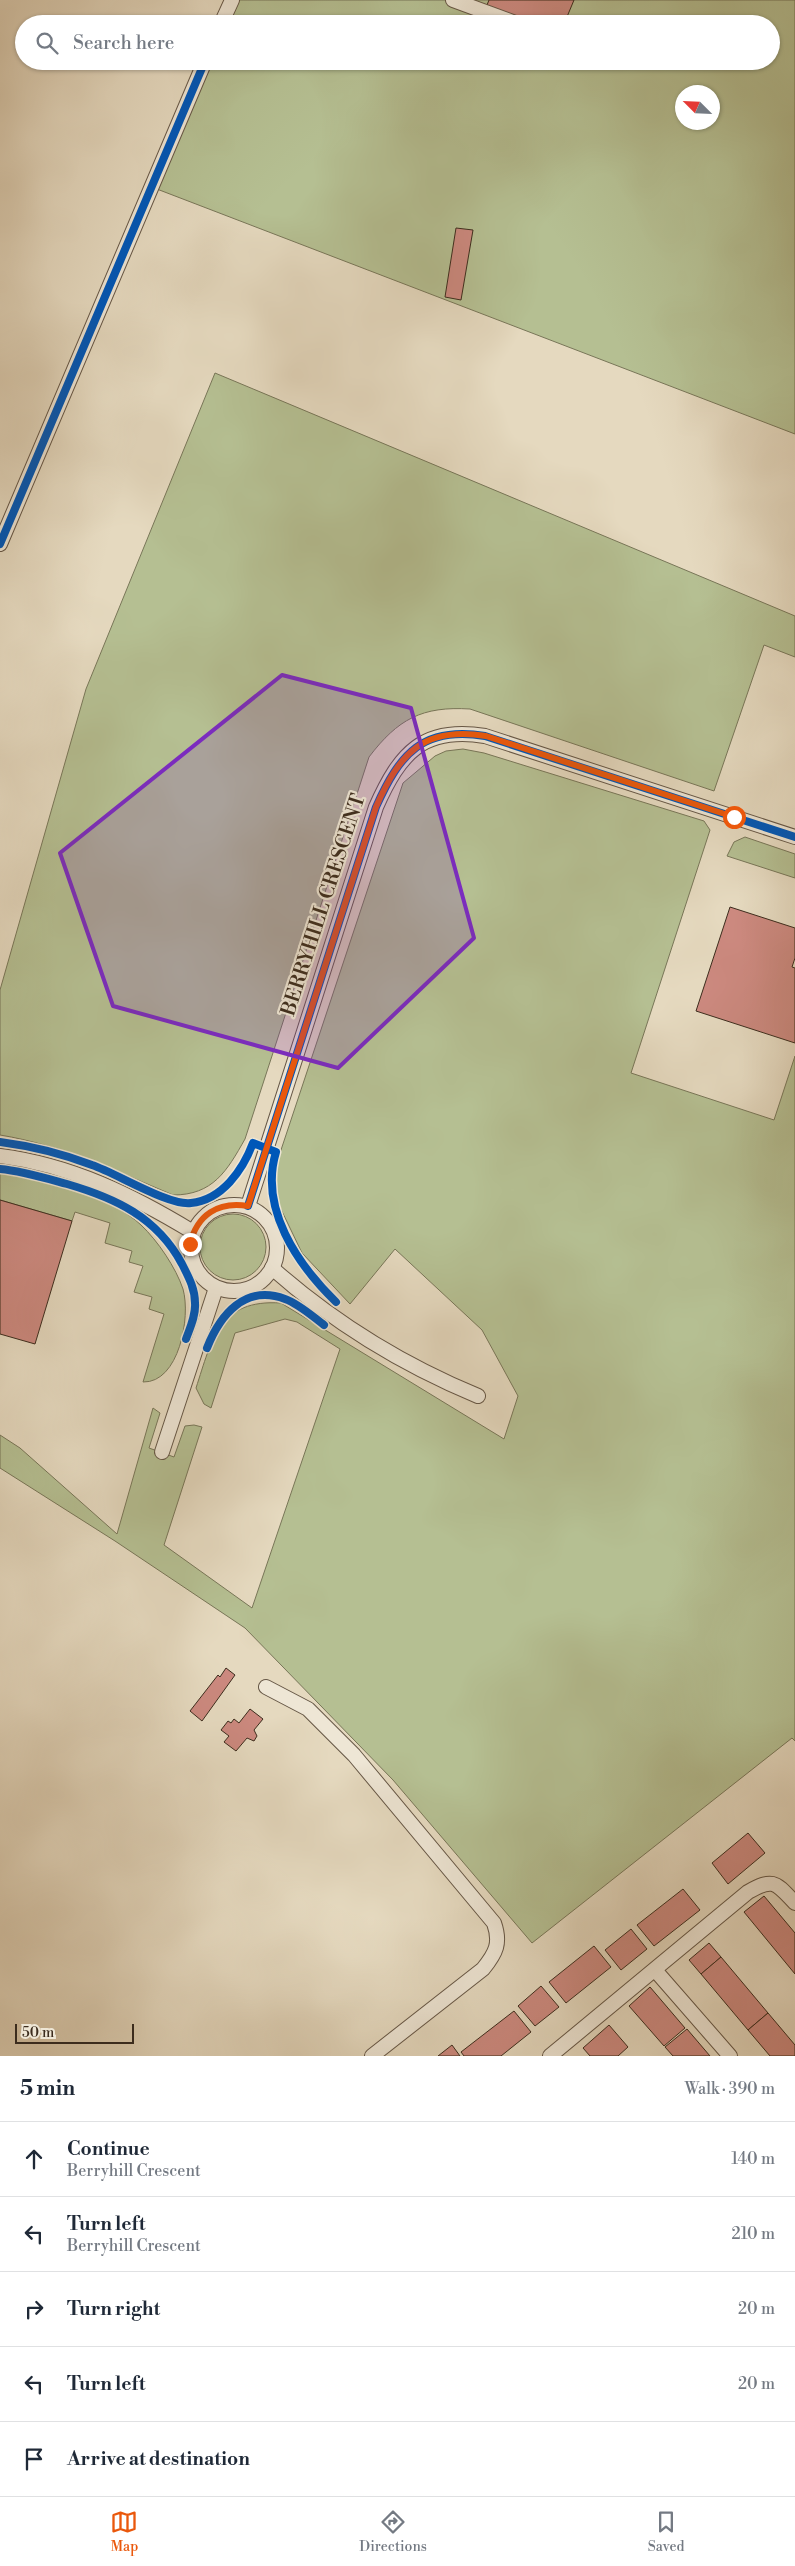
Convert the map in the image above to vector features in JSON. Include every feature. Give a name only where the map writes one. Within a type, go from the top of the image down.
[{"type":"street","points":[[225,15],[232,0]]},
{"type":"street","points":[[453,0],[494,15]]},
{"type":"street","points":[[0,544],[202,70]]},
{"type":"street","name":"BERRYHILL CRESCENT","points":[[248,1206],[376,807],[388,778],[418,744],[450,734],[486,736],[795,837]]},
{"type":"street","points":[[0,1156],[58,1168],[114,1187],[148,1204],[193,1232]]},
{"type":"street","points":[[235,1204],[248,1206],[261,1214],[271,1225],[276,1239],[277,1254],[272,1268],[264,1279],[254,1286],[241,1291],[228,1291],[216,1288],[200,1275],[191,1258],[190,1244],[193,1232],[200,1220],[210,1211],[222,1206],[235,1204]]},
{"type":"street","points":[[272,1268],[295,1289],[362,1336],[411,1365],[478,1396]]},
{"type":"street","points":[[162,1452],[216,1288]]},
{"type":"street","points":[[266,1687],[308,1709],[354,1755],[494,1923],[499,1936],[494,1956],[484,1969],[372,2056]]},
{"type":"street","points":[[550,2056],[748,1892],[765,1882],[778,1884],[795,1903]]},
{"type":"street","points":[[655,1970],[730,2056]]},
{"type":"highlighted area","points":[[282,675],[411,708],[474,938],[338,1068],[113,1006],[60,853]]},
{"type":"green space","points":[[226,0],[795,0],[795,434],[149,186],[197,70],[780,70],[780,15],[220,15]]},
{"type":"green space","points":[[215,373],[795,616],[795,657],[764,645],[714,791],[470,709],[438,710],[425,713],[401,724],[390,733],[369,757],[245,1139],[225,1171],[209,1186],[187,1194],[173,1195],[67,1152],[23,1139],[0,1135],[0,990],[86,689]]},
{"type":"green space","points":[[463,749],[484,753],[704,821],[710,830],[631,1073],[774,1120],[795,1056],[795,1741],[792,1738],[532,1943],[393,1780],[245,1628],[115,1541],[0,1468],[0,1435],[20,1448],[117,1534],[153,1408],[160,1413],[149,1448],[174,1457],[185,1426],[194,1425],[202,1427],[164,1545],[252,1608],[340,1349],[297,1322],[285,1319],[235,1333],[211,1408],[204,1404],[196,1388],[207,1353],[221,1326],[231,1315],[260,1303],[281,1303],[504,1439],[518,1396],[482,1330],[395,1249],[350,1304],[302,1253],[277,1201],[274,1171],[403,783],[435,756],[446,751]]},
{"type":"green space","points":[[745,837],[795,854],[795,878],[727,856],[734,842]]},
{"type":"green space","points":[[0,1171],[67,1188],[106,1202],[130,1216],[154,1239],[176,1272],[183,1289],[185,1301],[185,1315],[180,1346],[166,1372],[155,1379],[143,1382],[164,1314],[149,1309],[152,1297],[134,1292],[143,1266],[129,1262],[132,1251],[105,1243],[110,1223],[75,1212],[72,1221],[0,1200]]},
{"type":"green space","points":[[233,1214],[246,1217],[256,1224],[263,1234],[266,1247],[263,1260],[256,1270],[246,1277],[233,1280],[220,1277],[210,1270],[203,1260],[200,1247],[203,1234],[210,1224],[220,1217]]},
{"type":"building","points":[[489,0],[574,0],[568,15],[511,15],[487,5]]},
{"type":"building","points":[[456,228],[473,230],[461,300],[445,297]]},
{"type":"building","points":[[730,907],[795,928],[795,958],[792,967],[795,968],[795,1043],[696,1011]]},
{"type":"building","points":[[0,1200],[72,1221],[35,1344],[0,1334]]},
{"type":"building","points":[[226,1668],[235,1675],[202,1721],[190,1711],[218,1675],[220,1677]]},
{"type":"building","points":[[250,1709],[263,1719],[254,1730],[257,1736],[254,1741],[247,1738],[236,1751],[224,1742],[229,1736],[221,1730],[228,1721],[231,1723],[234,1719],[239,1723]]},
{"type":"building","points":[[748,1833],[765,1853],[728,1884],[712,1863]]},
{"type":"building","points":[[683,1889],[700,1910],[654,1946],[637,1925]]},
{"type":"building","points":[[764,1896],[795,1933],[795,1974],[744,1912]]},
{"type":"building","points":[[631,1929],[647,1949],[621,1970],[605,1950]]},
{"type":"building","points":[[709,1943],[721,1957],[701,1974],[689,1960]]},
{"type":"building","points":[[594,1946],[611,1967],[566,2003],[549,1982]]},
{"type":"building","points":[[721,1957],[768,2013],[748,2030],[701,1974]]},
{"type":"building","points":[[541,1986],[559,2007],[535,2026],[518,2006]]},
{"type":"building","points":[[650,1987],[685,2028],[664,2046],[629,2006]]},
{"type":"building","points":[[514,2011],[531,2032],[501,2056],[464,2056],[461,2052]]},
{"type":"building","points":[[768,2013],[795,2045],[795,2056],[770,2056],[748,2030]]},
{"type":"building","points":[[609,2025],[628,2047],[618,2056],[590,2056],[583,2048]]},
{"type":"building","points":[[687,2029],[710,2056],[673,2056],[665,2047]]},
{"type":"building","points":[[452,2045],[460,2056],[438,2056]]},
{"type":"cycle path","points":[[0,544],[201,70]]},
{"type":"cycle path","points":[[248,1206],[376,807],[394,772],[416,748],[430,740],[445,735],[485,736],[795,837]]},
{"type":"cycle path","points":[[0,1142],[70,1157],[181,1203],[202,1201],[222,1190],[237,1173],[253,1143],[276,1152],[272,1173],[273,1194],[277,1214],[295,1253],[336,1302]]},
{"type":"cycle path","points":[[0,1169],[34,1175],[102,1196],[118,1203],[147,1222],[172,1248],[189,1278],[195,1298],[195,1312],[186,1339]]},
{"type":"cycle path","points":[[207,1348],[219,1324],[227,1314],[246,1299],[258,1296],[271,1295],[290,1301],[324,1325]]},
{"type":"route","points":[[190,1244],[193,1232],[200,1220],[210,1211],[222,1206],[235,1204],[248,1206],[376,807],[388,778],[418,744],[450,734],[486,736],[734,817]]}]
